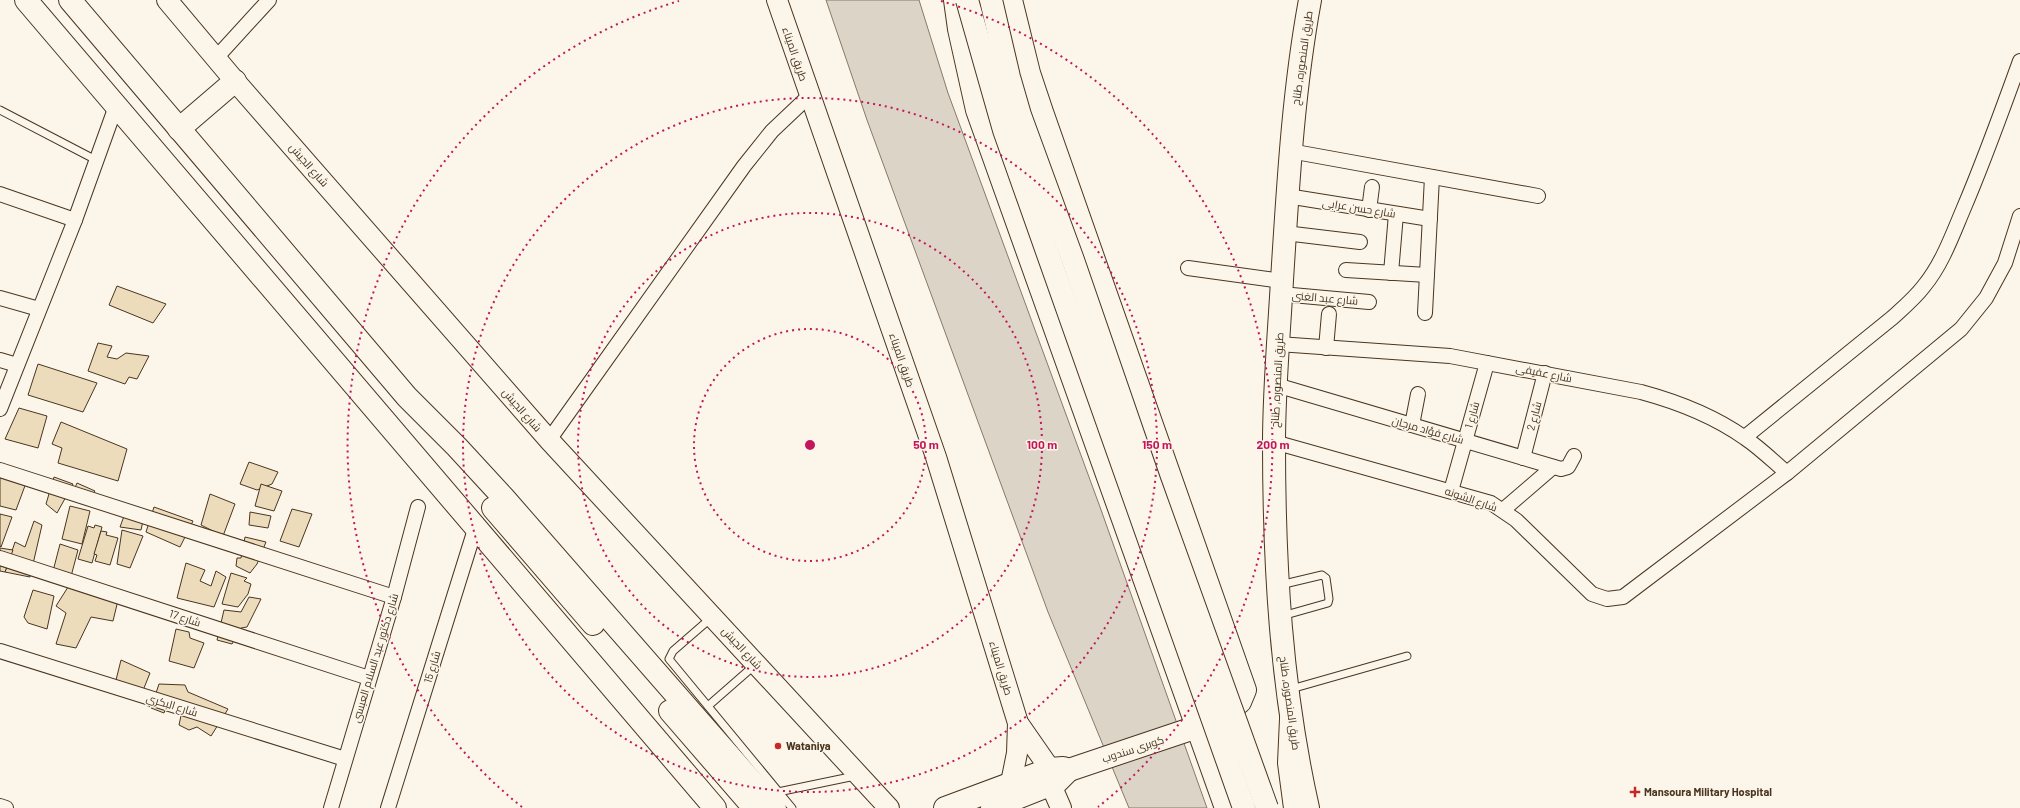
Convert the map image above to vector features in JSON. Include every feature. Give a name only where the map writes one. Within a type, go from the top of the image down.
[{"type":"main road","points":[[26,0],[715,808]]},
{"type":"main road","points":[[70,0],[407,396],[504,498],[777,800]]},
{"type":"main road","points":[[955,0],[959,29],[977,110],[1190,730],[1226,808]]},
{"type":"main road","points":[[968,0],[1004,130],[1244,808]]},
{"type":"main road","points":[[991,0],[1009,77],[1020,115],[1267,808]]},
{"type":"main road","points":[[1011,0],[1027,67],[1042,112],[1244,684],[1244,697],[1240,702],[1228,711],[1190,730]]},
{"type":"main road","name":"طريق المنصوره, طناح","points":[[1308,808],[1291,719],[1277,586],[1274,442],[1278,344],[1290,151],[1303,38],[1310,0]]},
{"type":"main road","points":[[179,128],[235,81]]},
{"type":"main road","points":[[426,416],[444,449],[455,464],[754,808]]},
{"type":"main road","points":[[1291,719],[1289,763],[1295,808]]},
{"type":"main road","points":[[1190,730],[1218,733],[1224,737],[1228,743],[1252,808]]},
{"type":"main road","name":"كوبرى سندوب","points":[[1057,775],[1090,762],[1190,730]]},
{"type":"main road","points":[[945,808],[1011,783],[1057,775]]},
{"type":"main road","points":[[992,808],[1057,775]]},
{"type":"street","name":"شارع الجيش","points":[[167,0],[235,81],[549,440],[889,808]]},
{"type":"street","points":[[216,58],[269,0]]},
{"type":"street","name":"طريق الميناء","points":[[777,0],[809,96],[936,457],[1018,723],[1017,753],[1011,783]]},
{"type":"street","points":[[1744,438],[1892,318],[1925,286],[1938,267],[1982,167],[2020,61]]},
{"type":"street","points":[[549,440],[744,166],[772,132],[809,96]]},
{"type":"street","points":[[0,409],[38,309],[75,220],[116,106]]},
{"type":"street","points":[[1290,151],[1538,196]]},
{"type":"street","points":[[1425,313],[1432,177]]},
{"type":"street","points":[[1369,210],[1372,187]]},
{"type":"street","points":[[0,194],[75,220]]},
{"type":"street","name":"شارع حسن عرابى","points":[[1287,196],[1430,219]]},
{"type":"street","points":[[1391,272],[1396,214]]},
{"type":"street","name":"شارع الشونه","points":[[1274,442],[1491,503],[1516,520],[1592,594],[1607,599],[1623,597],[1787,473],[1961,329],[1986,298],[2005,263],[2020,216]]},
{"type":"street","points":[[1285,233],[1360,242]]},
{"type":"street","name":"شارع عبد الغنى","points":[[1188,268],[1282,288],[1369,302]]},
{"type":"street","points":[[1346,270],[1427,274]]},
{"type":"street","points":[[0,298],[38,309]]},
{"type":"street","points":[[1326,348],[1329,314]]},
{"type":"street","name":"شارع عفيفى","points":[[1278,344],[1432,354],[1545,373],[1665,398],[1711,418],[1744,438],[1787,473]]},
{"type":"street","points":[[0,360],[17,365]]},
{"type":"street","name":"شارع 1","points":[[1451,491],[1488,363]]},
{"type":"street","name":"شارع 2","points":[[1523,458],[1545,373]]},
{"type":"street","name":"شارع فؤاد مرجان","points":[[1276,385],[1554,467]]},
{"type":"street","points":[[1412,425],[1418,394]]},
{"type":"street","points":[[1503,510],[1554,467],[1565,469],[1570,465],[1574,456]]},
{"type":"street","points":[[0,470],[394,597]]},
{"type":"street","name":"شارع دكتور عبد السلام العبسى","points":[[331,808],[394,597],[418,507]]},
{"type":"street","name":"شارع 15","points":[[388,808],[476,526]]},
{"type":"street","name":"شارع 17","points":[[0,558],[369,678]]},
{"type":"street","name":"شارع البكري","points":[[0,651],[345,759]]},
{"type":"street","name":"طريق الميناء","points":[[1018,723],[1057,775],[1061,808]]},
{"type":"street","points":[[0,806],[6,808]]},
{"type":"lane","points":[[0,110],[96,160]]},
{"type":"lane","points":[[1277,586],[1322,575],[1326,578],[1329,599],[1328,603],[1280,617]]},
{"type":"lane","points":[[712,616],[673,651],[669,659],[708,706],[777,800],[792,808]]},
{"type":"lane","points":[[1287,690],[1408,656]]},
{"type":"lane","points":[[708,706],[756,664]]},
{"type":"lane","points":[[777,800],[859,775]]},
{"type":"shaded area","points":[[826,0],[919,0],[948,93],[1100,507],[1207,808],[1129,808],[1048,612],[867,120]]},
{"type":"building","points":[[117,286],[166,304],[153,323],[109,305]]},
{"type":"building","points":[[98,343],[112,346],[107,357],[117,359],[126,353],[149,356],[137,379],[129,377],[125,384],[88,371]]},
{"type":"building","points":[[38,364],[97,383],[83,412],[28,395]]},
{"type":"building","points":[[19,408],[47,416],[38,448],[5,439]]},
{"type":"building","points":[[61,422],[127,449],[118,481],[58,463],[62,448],[52,444]]},
{"type":"building","points":[[249,462],[278,472],[272,484],[257,490],[240,484]]},
{"type":"building","points":[[0,475],[26,483],[16,510],[0,506]]},
{"type":"building","points":[[54,477],[73,484],[57,513],[46,504]]},
{"type":"building","points":[[77,483],[95,491],[86,502],[74,490]]},
{"type":"building","points":[[261,484],[282,491],[274,511],[255,506]]},
{"type":"building","points":[[210,494],[235,504],[223,536],[201,525]]},
{"type":"building","points":[[70,506],[90,511],[82,544],[62,539]]},
{"type":"building","points":[[154,507],[193,521],[180,547],[146,532]]},
{"type":"building","points":[[127,508],[145,512],[141,530],[120,527]]},
{"type":"building","points":[[292,509],[312,514],[299,547],[280,541]]},
{"type":"building","points":[[250,512],[271,516],[268,528],[249,525]]},
{"type":"building","points":[[0,514],[12,517],[1,547],[0,546]]},
{"type":"building","points":[[34,521],[42,525],[30,577],[5,572],[15,542],[25,547]]},
{"type":"building","points":[[95,525],[102,527],[92,563],[78,559],[88,526],[94,528]]},
{"type":"building","points":[[122,530],[143,536],[130,568],[117,564]]},
{"type":"building","points":[[101,531],[107,532],[106,535],[118,538],[110,565],[95,561],[97,555],[94,554]]},
{"type":"building","points":[[245,537],[266,542],[257,564],[250,573],[236,566],[237,558],[241,558]]},
{"type":"building","points":[[60,544],[78,550],[69,584],[51,579]]},
{"type":"building","points":[[0,548],[13,550],[5,572],[0,571]]},
{"type":"building","points":[[186,563],[205,570],[200,581],[211,586],[216,571],[226,577],[214,607],[177,598]]},
{"type":"building","points":[[231,573],[247,578],[244,581],[251,584],[248,594],[238,607],[222,604]]},
{"type":"building","points":[[75,576],[120,592],[113,621],[91,617],[76,648],[56,644],[66,613],[56,606]]},
{"type":"building","points":[[33,590],[54,596],[47,629],[28,623],[24,617]]},
{"type":"building","points":[[249,597],[261,599],[247,627],[241,628],[232,644],[217,640],[224,610],[241,612]]},
{"type":"building","points":[[176,629],[189,632],[190,638],[204,643],[194,668],[169,661]]},
{"type":"building","points":[[121,660],[150,673],[140,698],[116,680]]},
{"type":"building","points":[[159,684],[185,685],[188,692],[228,709],[211,736],[197,727],[189,730],[179,725],[182,711],[166,707],[164,713],[151,708]]},
{"type":"place","name":"Wataniya","points":[[778,746]]},
{"type":"place","name":"Mansoura Military Hospital","points":[[1635,792]]}]
